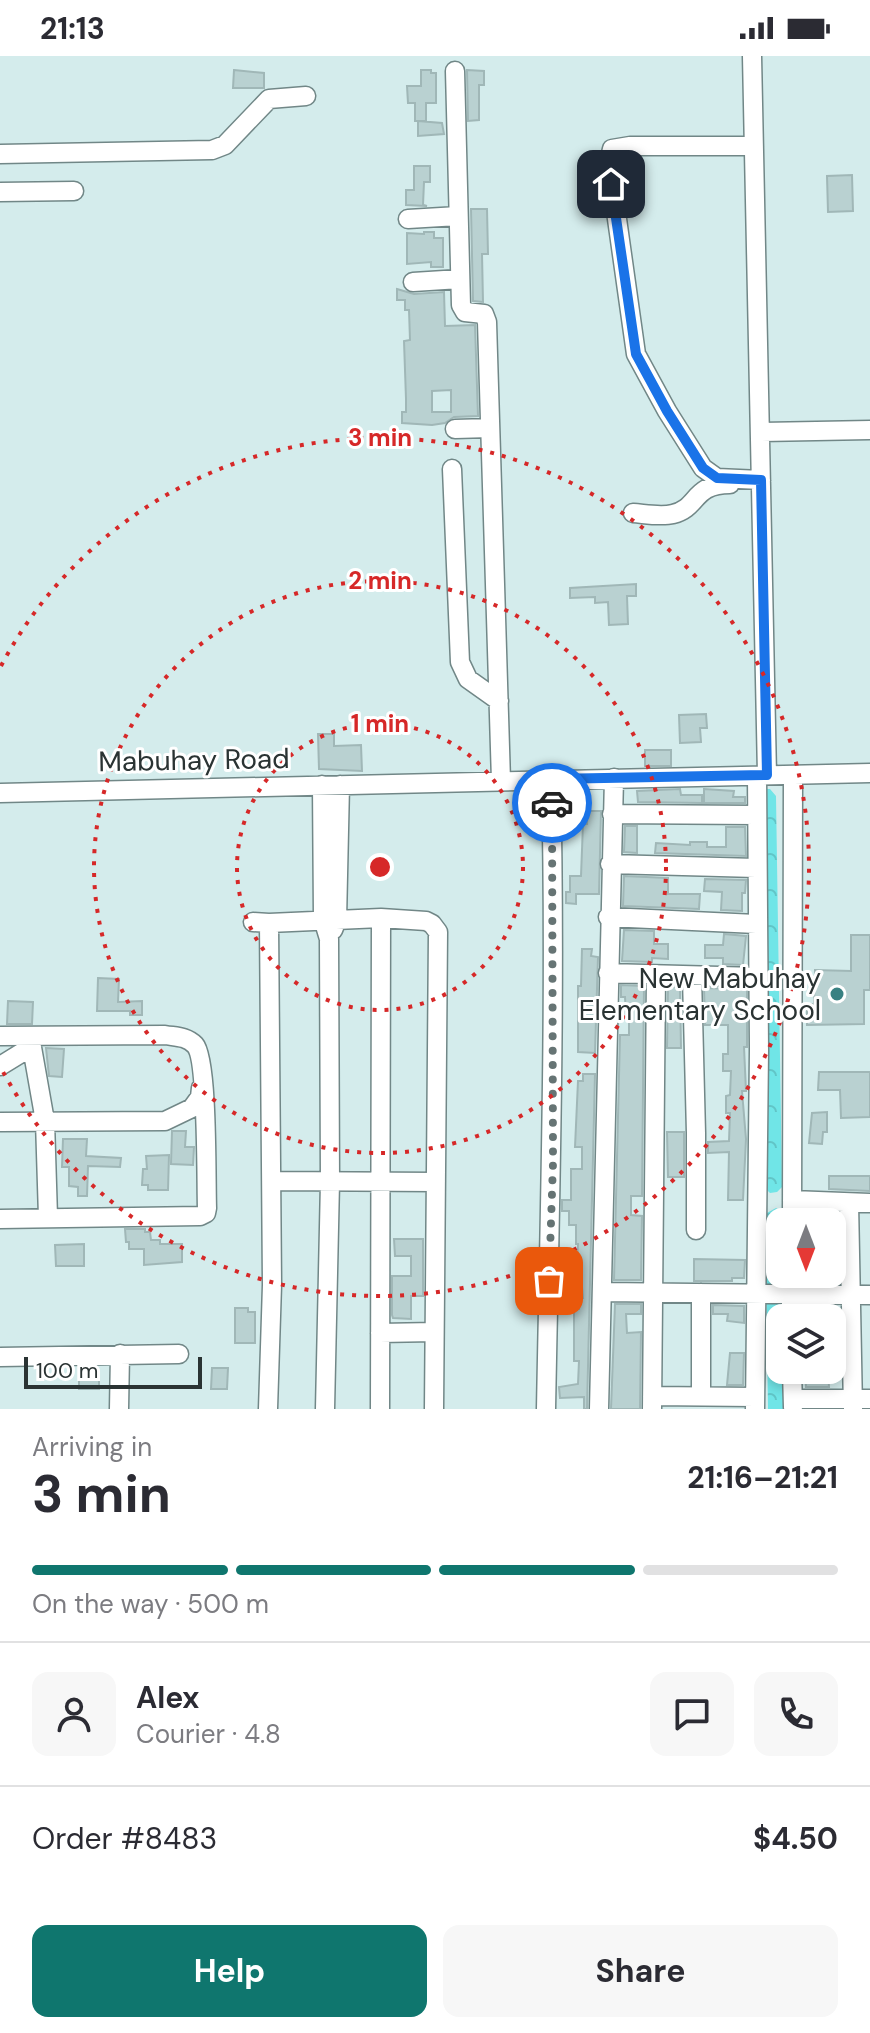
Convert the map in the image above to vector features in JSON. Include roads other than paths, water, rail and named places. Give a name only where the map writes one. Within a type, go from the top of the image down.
[{"type":"street","points":[[656,975],[652,1402],[701,1396],[755,1403],[759,1050],[756,815],[762,776],[761,482],[752,56]]},
{"type":"street","points":[[455,71],[462,309],[484,314],[487,322],[501,781]]},
{"type":"street","points":[[0,154],[212,150],[225,145],[269,99],[306,96]]},
{"type":"street","points":[[754,146],[630,146],[612,149],[609,162],[636,354],[703,468],[717,478],[761,482]]},
{"type":"street","points":[[0,192],[74,191]]},
{"type":"street","points":[[408,219],[458,216]]},
{"type":"street","points":[[413,282],[460,279]]},
{"type":"street","points":[[455,429],[490,428]]},
{"type":"street","points":[[760,432],[870,430]]},
{"type":"street","points":[[452,469],[460,662],[468,679],[499,701]]},
{"type":"street","points":[[633,513],[674,514],[686,507],[703,489],[715,485],[761,482]]},
{"type":"street","name":"Mabuhay Road","points":[[0,793],[870,773]]},
{"type":"street","points":[[792,1208],[793,775]]},
{"type":"street","points":[[599,1409],[608,917],[614,778]]},
{"type":"street","points":[[546,1409],[553,1163],[551,779]]},
{"type":"street","points":[[325,1409],[330,1182],[331,785]]},
{"type":"street","points":[[612,814],[756,815]]},
{"type":"street","points":[[610,864],[756,868]]},
{"type":"street","points":[[608,917],[756,924]]},
{"type":"street","points":[[380,1409],[381,918]]},
{"type":"street","points":[[268,1409],[272,1181],[261,922],[381,918],[426,921],[438,932],[434,1409]]},
{"type":"street","points":[[608,973],[757,977]]},
{"type":"street","points":[[692,977],[696,1230]]},
{"type":"street","points":[[0,1036],[31,1041],[183,1037],[192,1043],[199,1053],[202,1085],[206,1213],[200,1216],[0,1219]]},
{"type":"street","points":[[0,1066],[31,1041]]},
{"type":"street","points":[[31,1041],[45,1121],[48,1217]]},
{"type":"street","points":[[759,1050],[793,1050]]},
{"type":"street","points":[[0,1122],[165,1121],[192,1108],[200,1097],[202,1085]]},
{"type":"street","points":[[272,1181],[436,1182]]},
{"type":"street","points":[[792,1200],[870,1203]]},
{"type":"street","points":[[792,1384],[793,1404],[858,1403],[850,1295],[849,1203]]},
{"type":"street","points":[[791,1288],[791,1304]]},
{"type":"street","points":[[603,1292],[870,1295]]},
{"type":"street","points":[[701,1293],[701,1396]]},
{"type":"street","points":[[380,1333],[434,1332]]},
{"type":"street","points":[[119,1409],[120,1354]]},
{"type":"street","points":[[0,1357],[179,1354]]},
{"type":"place","name":"New Mabuhay Elementary School","points":[[837,994]]}]
